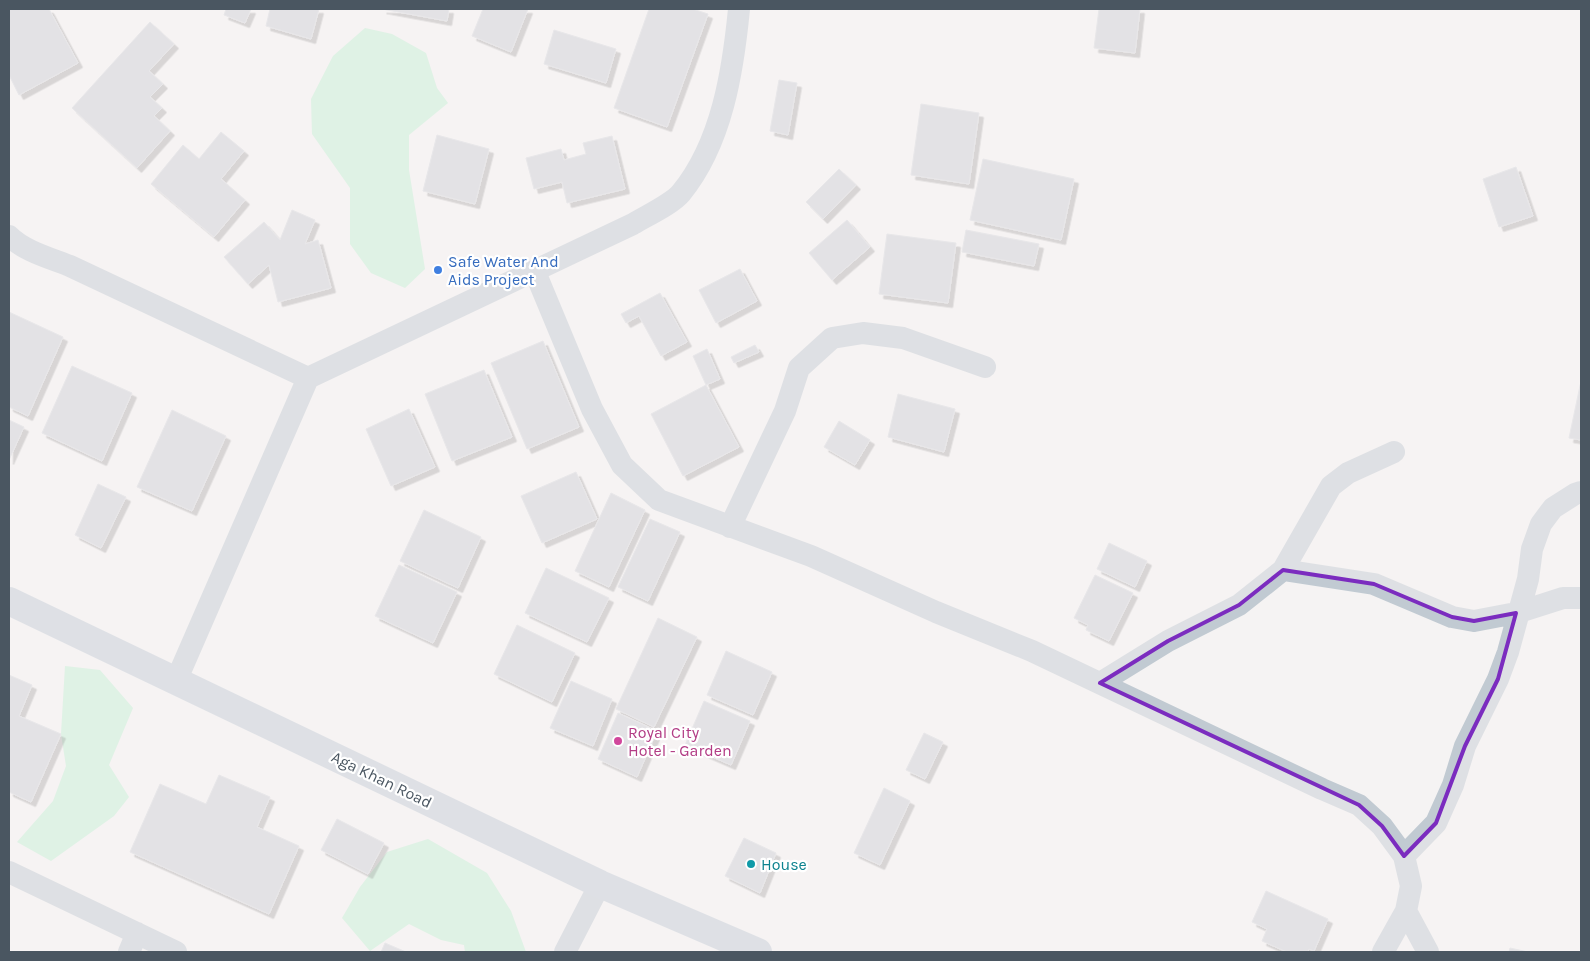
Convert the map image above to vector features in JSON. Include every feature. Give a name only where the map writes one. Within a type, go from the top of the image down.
[{"type":"street","points":[[176,681],[308,378],[633,224],[680,194],[705,154],[720,116],[735,49],[739,9]]},
{"type":"street","points":[[9,236],[14,241],[308,378]]},
{"type":"street","points":[[535,272],[592,409],[622,465],[659,500],[811,556],[936,612],[1032,651],[1322,790],[1358,804],[1382,826],[1404,856],[1411,886],[1406,912],[1382,952]]},
{"type":"street","points":[[730,527],[786,411],[799,368],[832,338],[863,333],[903,338],[985,367]]},
{"type":"street","points":[[1100,683],[1168,641],[1239,605],[1282,570],[1331,486],[1348,473],[1394,452]]},
{"type":"street","points":[[1404,856],[1436,823],[1453,785],[1465,746],[1498,679],[1508,652],[1516,613],[1528,579],[1532,549],[1541,524],[1553,508],[1581,492]]},
{"type":"street","points":[[1282,570],[1374,584],[1460,618],[1474,621],[1516,613],[1563,598],[1581,598]]},
{"type":"street","name":"Aga Khan Road","points":[[9,601],[600,884],[758,952]]},
{"type":"street","points":[[9,872],[133,943],[176,952]]},
{"type":"street","points":[[565,952],[600,884]]},
{"type":"street","points":[[1406,912],[1428,952]]},
{"type":"highlighted area","points":[[1283,570],[1374,584],[1452,617],[1474,621],[1516,613],[1498,679],[1465,746],[1436,823],[1404,856],[1382,826],[1359,805],[1100,683],[1168,641],[1239,605]]},
{"type":"green space","points":[[365,28],[392,34],[426,53],[437,88],[448,103],[409,135],[409,170],[425,269],[405,288],[371,273],[350,244],[350,188],[312,134],[311,99],[333,56]]},
{"type":"green space","points":[[65,666],[100,670],[133,708],[109,765],[129,797],[114,816],[51,861],[17,842],[53,801],[66,766],[61,734]]},
{"type":"green space","points":[[428,839],[487,873],[511,911],[526,952],[465,952],[464,945],[441,940],[409,924],[370,951],[342,918],[360,887],[387,852]]},
{"type":"building","points":[[9,9],[49,9],[78,63],[19,95],[9,75]]},
{"type":"building","points":[[226,9],[251,9],[245,23],[224,15]]},
{"type":"building","points":[[270,9],[319,9],[311,39],[266,26]]},
{"type":"building","points":[[382,9],[449,9],[447,21]]},
{"type":"building","points":[[483,9],[528,9],[511,52],[472,36]]},
{"type":"building","points":[[649,9],[693,9],[708,14],[667,127],[614,108]]},
{"type":"building","points":[[1099,9],[1140,9],[1135,53],[1094,48]]},
{"type":"building","points":[[150,22],[174,44],[149,71],[163,84],[150,97],[162,108],[154,116],[170,131],[137,168],[72,108]]},
{"type":"building","points":[[554,30],[616,49],[606,83],[544,64]]},
{"type":"building","points":[[779,80],[797,83],[788,135],[770,131]]},
{"type":"building","points":[[921,104],[979,113],[969,184],[911,175]]},
{"type":"building","points":[[221,132],[244,151],[221,179],[245,200],[214,237],[151,184],[183,145],[199,159]]},
{"type":"building","points":[[437,135],[489,149],[475,204],[423,191]]},
{"type":"building","points":[[612,136],[625,189],[567,203],[562,182],[534,189],[526,158],[561,149],[564,160],[586,154],[583,143]]},
{"type":"building","points":[[983,159],[1074,179],[1061,240],[970,220]]},
{"type":"building","points":[[1516,167],[1533,216],[1499,227],[1483,179]]},
{"type":"building","points":[[839,169],[856,185],[823,219],[806,202]]},
{"type":"building","points":[[292,210],[315,220],[305,244],[318,240],[331,288],[278,302],[269,265],[248,284],[224,257],[264,222],[280,240]]},
{"type":"building","points":[[847,220],[870,247],[832,280],[809,253]]},
{"type":"building","points":[[966,230],[1039,244],[1034,266],[962,252]]},
{"type":"building","points":[[887,234],[956,243],[948,303],[879,294]]},
{"type":"building","points":[[740,269],[757,301],[716,323],[699,290]]},
{"type":"building","points":[[660,293],[687,342],[661,356],[639,316],[626,323],[621,314]]},
{"type":"building","points":[[9,312],[63,337],[28,416],[9,407]]},
{"type":"building","points":[[543,341],[579,427],[527,449],[491,363]]},
{"type":"building","points":[[755,345],[759,352],[734,363],[731,357]]},
{"type":"building","points":[[707,349],[720,379],[706,385],[693,356]]},
{"type":"building","points":[[72,366],[132,393],[102,461],[42,433]]},
{"type":"building","points":[[484,370],[512,437],[452,461],[425,394]]},
{"type":"building","points":[[1581,381],[1581,440],[1569,438]]},
{"type":"building","points":[[706,385],[739,447],[683,476],[651,414]]},
{"type":"building","points":[[898,394],[955,409],[944,452],[888,437]]},
{"type":"building","points":[[409,409],[435,467],[391,486],[366,429]]},
{"type":"building","points":[[172,410],[226,436],[192,511],[137,487]]},
{"type":"building","points":[[9,420],[24,427],[9,460]]},
{"type":"building","points":[[839,421],[870,440],[855,465],[824,447]]},
{"type":"building","points":[[576,472],[597,519],[542,543],[521,496]]},
{"type":"building","points":[[98,484],[126,497],[101,548],[75,535]]},
{"type":"building","points":[[611,493],[645,510],[609,587],[575,571]]},
{"type":"building","points":[[424,510],[481,537],[458,588],[400,561]]},
{"type":"building","points":[[650,519],[680,532],[648,601],[618,587]]},
{"type":"building","points":[[1109,543],[1147,561],[1135,587],[1097,569]]},
{"type":"building","points":[[399,565],[457,592],[433,643],[375,616]]},
{"type":"building","points":[[546,568],[609,598],[587,642],[525,613]]},
{"type":"building","points":[[1095,575],[1133,593],[1109,641],[1086,630],[1088,625],[1074,618]]},
{"type":"building","points":[[658,618],[697,637],[654,727],[616,709]]},
{"type":"building","points":[[517,625],[575,653],[552,702],[494,674]]},
{"type":"building","points":[[726,651],[772,672],[753,715],[707,695]]},
{"type":"building","points":[[9,675],[32,685],[19,716],[61,734],[31,802],[9,792]]},
{"type":"building","points":[[571,681],[612,699],[593,746],[550,728]]},
{"type":"building","points":[[704,701],[750,721],[731,765],[685,745]]},
{"type":"building","points":[[618,713],[657,731],[637,777],[598,759]]},
{"type":"building","points":[[924,733],[943,742],[925,779],[906,770]]},
{"type":"building","points":[[219,775],[270,797],[257,827],[299,846],[269,914],[130,852],[160,784],[206,804]]},
{"type":"building","points":[[884,788],[910,801],[880,865],[854,853]]},
{"type":"building","points":[[337,819],[384,843],[368,874],[321,850]]},
{"type":"building","name":"House","points":[[744,838],[776,853],[760,893],[725,876]]},
{"type":"building","points":[[1266,891],[1328,919],[1314,951],[1309,949],[1308,952],[1287,952],[1262,941],[1267,929],[1252,922]]},
{"type":"building","points":[[385,943],[406,952],[381,952]]},
{"type":"building","points":[[1510,948],[1528,952],[1509,952]]},
{"type":"place","name":"Safe Water And Aids Project","points":[[438,270]]},
{"type":"place","name":"Royal City Hotel - Garden","points":[[618,741]]},
{"type":"place","name":"House","points":[[751,864]]}]
